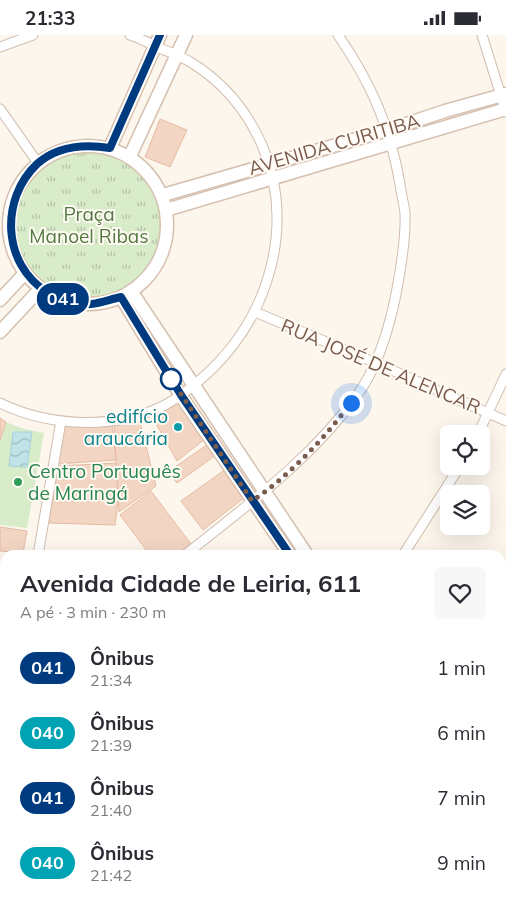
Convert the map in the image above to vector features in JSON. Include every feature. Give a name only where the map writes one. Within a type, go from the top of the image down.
[{"type":"main road","points":[[130,156],[186,35]]},
{"type":"main road","points":[[110,148],[158,41]]},
{"type":"main road","name":"AVENIDA CURITIBA","points":[[163,195],[269,163],[388,131],[445,111],[504,95]]},
{"type":"main road","name":"AVENIDA CURITIBA","points":[[166,210],[506,110]]},
{"type":"main road","points":[[94,145],[110,148],[130,156],[150,174],[163,195],[168,233],[160,259],[144,281],[126,294],[90,304],[68,301],[54,296],[41,288],[25,273],[16,258],[10,236],[10,213],[17,191],[30,171],[38,163],[70,148],[94,145]]},
{"type":"main road","points":[[0,300],[25,273]]},
{"type":"main road","points":[[0,332],[41,288]]},
{"type":"main road","points":[[126,294],[194,386],[304,550]]},
{"type":"main road","points":[[126,294],[181,395],[286,550]]},
{"type":"street","points":[[0,47],[33,35]]},
{"type":"street","points":[[0,403],[31,415],[78,423],[116,420],[164,406],[194,386],[222,358],[240,337],[255,312],[265,289],[275,254],[277,214],[273,177],[258,136],[235,100],[210,76],[158,41],[130,35]]},
{"type":"street","points":[[191,550],[265,492],[305,457],[334,425],[359,393],[376,363],[391,316],[399,279],[405,213],[392,143],[371,89],[354,58],[338,35]]},
{"type":"street","points":[[482,35],[504,95],[506,110]]},
{"type":"street","points":[[0,109],[38,163]]},
{"type":"street","name":"RUA JOSÉ DE ALENCAR","points":[[255,312],[506,421]]},
{"type":"street","points":[[482,425],[506,374]]},
{"type":"street","points":[[39,550],[61,421]]},
{"type":"street","points":[[406,550],[454,475]]},
{"type":"green space","name":"Praça Manoel Ribas","points":[[80,146],[96,146],[111,149],[125,155],[144,169],[154,181],[164,202],[167,225],[164,248],[154,269],[144,281],[132,291],[111,301],[96,304],[80,304],[65,301],[44,291],[22,269],[12,248],[9,233],[9,217],[12,202],[22,181],[44,159],[65,149]]},
{"type":"green space","name":"Centro Português de Maringá","points":[[6,422],[21,428],[44,433],[27,528],[0,525],[0,440]]},
{"type":"water","points":[[13,432],[32,432],[27,467],[9,466]]},
{"type":"building","points":[[160,119],[187,130],[170,167],[145,157]]},
{"type":"building","name":"edifício araucária","points":[[180,401],[205,439],[177,461],[151,415]]},
{"type":"building","points":[[0,418],[6,422],[0,440]]},
{"type":"building","points":[[139,418],[156,486],[119,512],[114,424]]},
{"type":"building","points":[[63,423],[112,424],[116,460],[57,464]]},
{"type":"building","points":[[208,444],[216,455],[177,483],[168,472]]},
{"type":"building","points":[[116,463],[118,499],[53,500],[57,466]]},
{"type":"building","points":[[226,469],[245,497],[203,530],[181,501]]},
{"type":"building","points":[[151,491],[191,544],[183,550],[146,550],[120,515]]},
{"type":"building","points":[[118,501],[115,525],[49,523],[52,502]]},
{"type":"building","points":[[0,527],[27,531],[24,550],[0,550]]},
{"type":"bus line","name":"041","points":[[160,35],[110,148],[94,145],[70,148],[38,163],[30,171],[17,191],[10,213],[10,236],[16,258],[25,273],[32,281],[54,296],[68,301],[90,304],[121,297],[181,395],[287,550]]},
{"type":"place","name":"edifício araucária","points":[[178,427]]},
{"type":"place","name":"Centro Português de Maringá","points":[[18,482]]},
{"type":"route","points":[[171,379],[252,501],[305,457],[351,403]]}]
